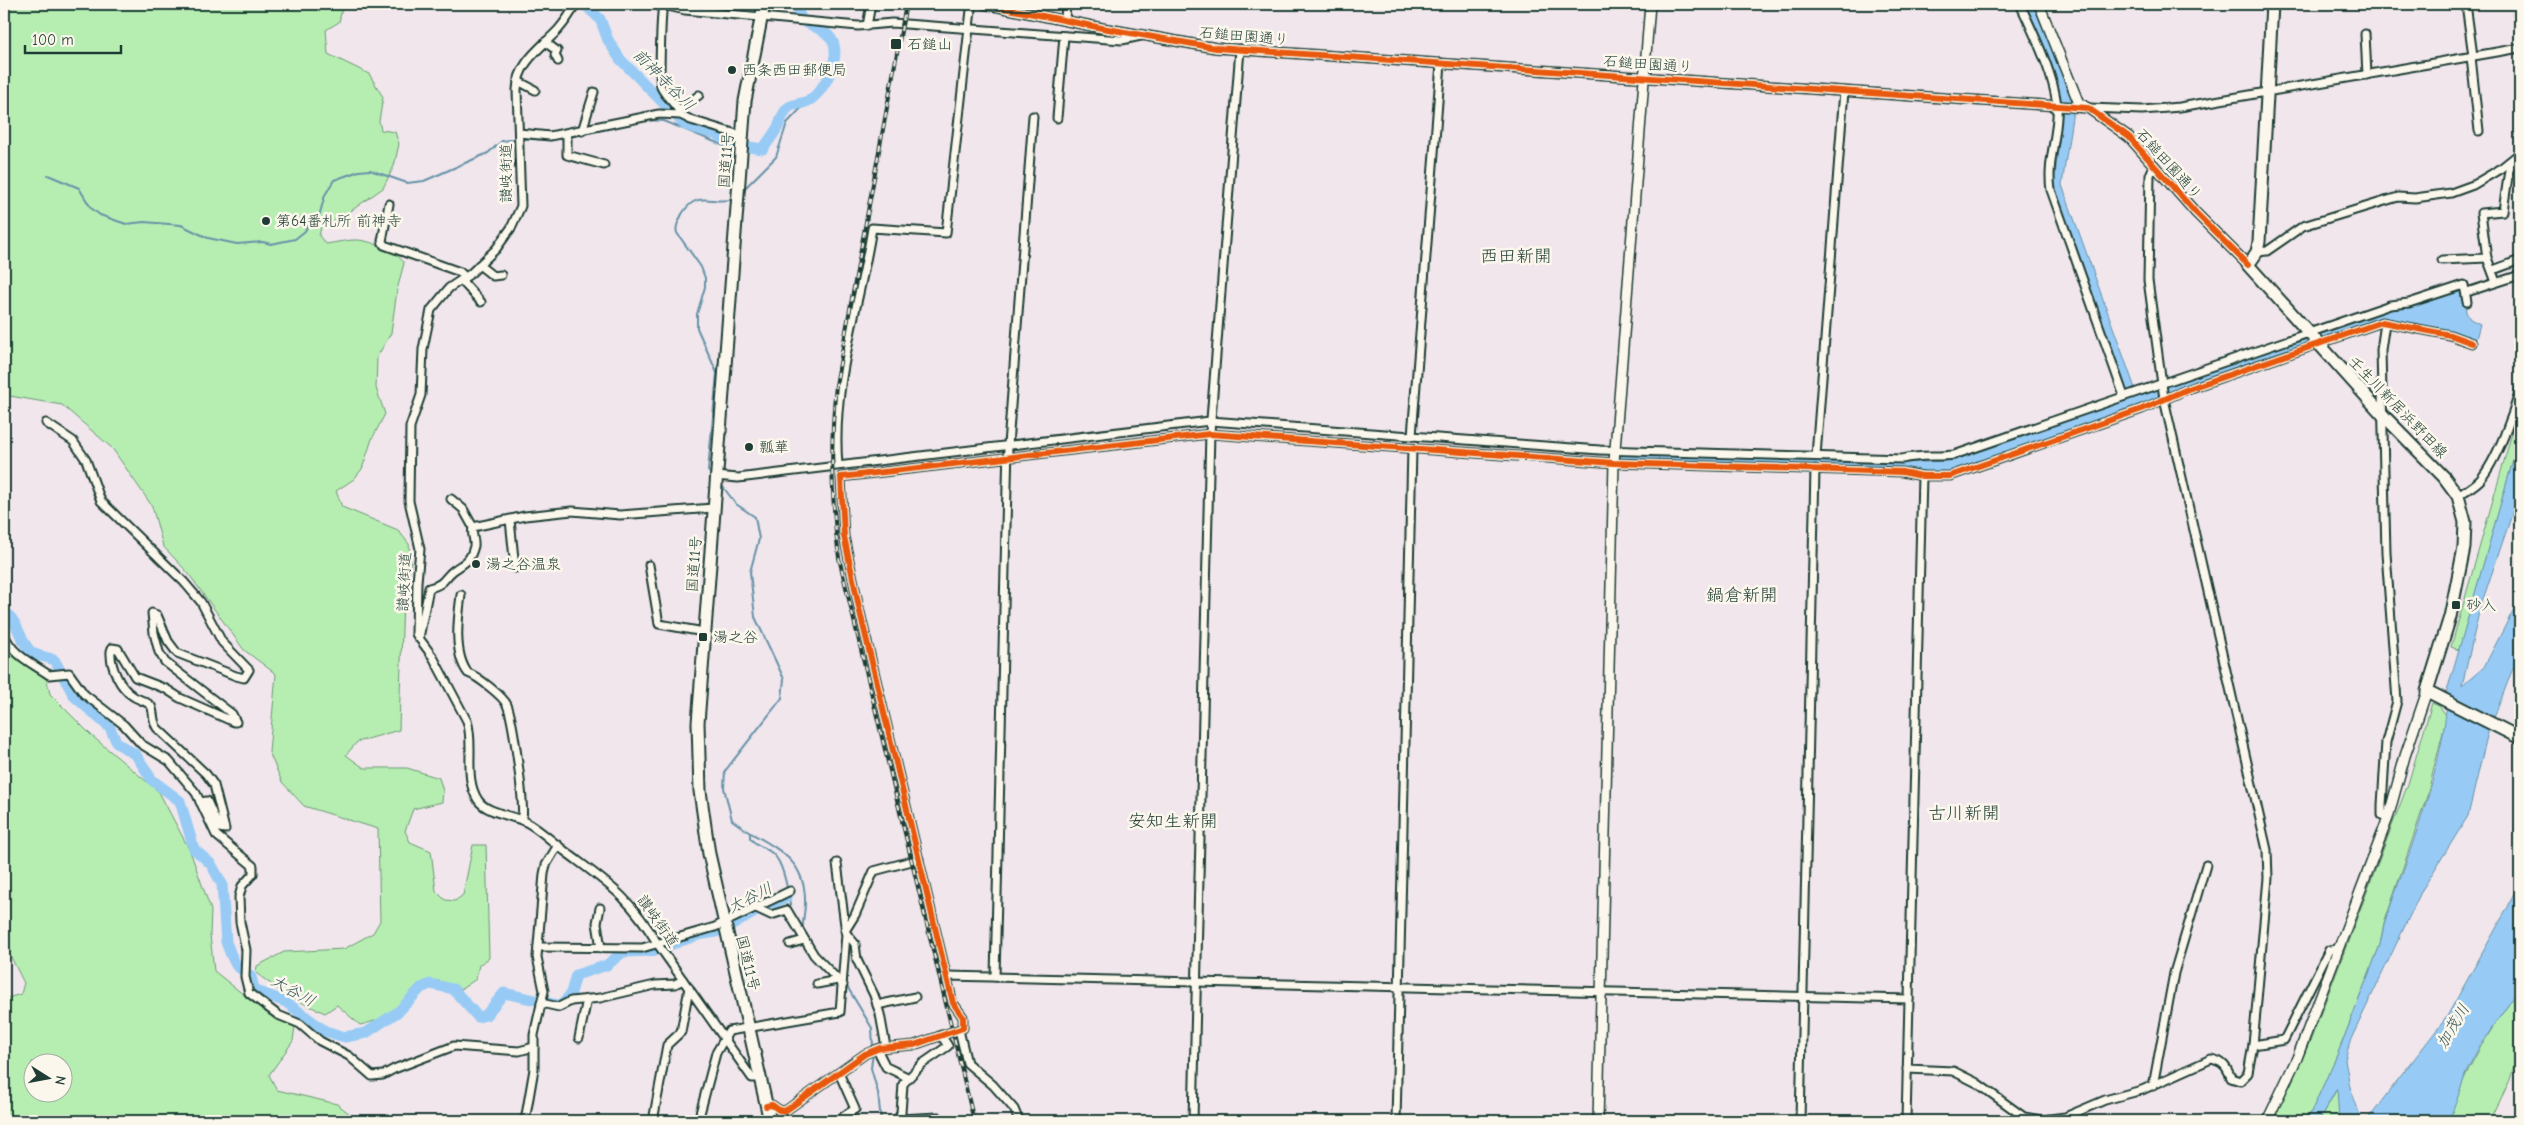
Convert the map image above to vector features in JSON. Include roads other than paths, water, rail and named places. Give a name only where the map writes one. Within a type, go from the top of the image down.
[{"type":"main road","name":"国道11号","points":[[764,4],[759,18],[745,101],[698,723],[700,790],[709,854],[723,924],[770,1121]]},
{"type":"main road","points":[[2248,265],[2257,252],[2259,242],[2272,4]]},
{"type":"main road","name":"壬生川新居浜野田線","points":[[2248,265],[2383,415],[2444,478],[2458,496],[2465,522],[2464,548],[2450,617],[2430,693]]},
{"type":"main road","points":[[2430,693],[2520,738]]},
{"type":"street","name":"讃岐街道","points":[[576,4],[562,25],[531,56],[520,72],[518,81],[521,206],[507,235],[479,265],[437,300],[428,316],[422,359],[421,395],[410,427],[409,498],[420,549],[416,628],[419,638],[444,676],[467,721],[470,730],[472,786],[478,801],[486,807],[522,820],[618,890],[646,922],[660,947],[752,1078],[760,1078]]},
{"type":"street","points":[[867,26],[871,4]]},
{"type":"street","name":"石鎚田園通り","points":[[984,4],[1216,48],[2088,108],[2128,137],[2196,213],[2248,265]]},
{"type":"street","points":[[1065,20],[1066,4]]},
{"type":"street","points":[[1598,1121],[1615,457],[1650,4]]},
{"type":"street","points":[[2020,4],[2052,83],[2057,105],[2049,174],[2051,190],[2124,396]]},
{"type":"street","points":[[2039,4],[2078,101],[2088,108],[2160,109],[2520,48]]},
{"type":"street","points":[[2466,4],[2479,130]]},
{"type":"street","points":[[743,136],[691,120],[680,113],[661,87],[661,5],[759,18],[867,26],[892,23],[1122,40],[1144,35]]},
{"type":"street","points":[[838,465],[837,437],[841,388],[872,228],[946,233],[971,10]]},
{"type":"street","points":[[2518,12],[2520,28]]},
{"type":"street","points":[[2365,34],[2367,75]]},
{"type":"street","points":[[1057,118],[1064,36]]},
{"type":"street","points":[[545,42],[557,52],[555,55],[558,61]]},
{"type":"street","points":[[1194,1121],[1210,423],[1240,49]]},
{"type":"street","points":[[1412,436],[1441,63]]},
{"type":"street","points":[[518,81],[535,90]]},
{"type":"street","points":[[1816,456],[1844,91]]},
{"type":"street","points":[[582,130],[594,92]]},
{"type":"street","points":[[519,136],[567,137],[582,130],[652,114],[680,113],[699,96]]},
{"type":"street","points":[[995,977],[1008,452],[1033,116]]},
{"type":"street","points":[[567,137],[566,151],[571,158],[604,165]]},
{"type":"street","points":[[2257,252],[2267,251],[2302,226],[2398,197],[2423,197],[2459,190],[2486,178],[2519,154]]},
{"type":"street","points":[[2496,282],[2488,258],[2481,213],[2503,211],[2509,170],[2519,154]]},
{"type":"street","points":[[1907,1069],[1953,1071],[1977,1083],[2024,1117],[2042,1120],[2065,1117],[2105,1100],[2153,1086],[2212,1059],[2219,1060],[2224,1064],[2231,1078],[2240,1081],[2245,1078],[2248,1072],[2253,1045],[2267,888],[2267,850],[2164,398],[2148,280],[2150,175],[2154,165]]},
{"type":"street","points":[[389,204],[382,241],[384,245],[460,272],[481,302]]},
{"type":"street","points":[[2442,260],[2488,258]]},
{"type":"street","points":[[2493,270],[2520,260]]},
{"type":"street","points":[[479,265],[493,276],[501,275]]},
{"type":"street","points":[[2467,292],[2520,275]]},
{"type":"street","points":[[766,1106],[772,1104],[779,1110],[785,1111],[795,1106],[839,1073],[877,1049],[914,1045],[962,1028],[963,1017],[953,1003],[854,585],[844,536],[841,478],[1210,423],[1412,436],[1615,457],[1816,456],[1902,459],[1954,454],[2390,305],[2409,303],[2464,285],[2468,302]]},
{"type":"street","points":[[716,476],[738,478],[838,465],[1008,452],[1210,433],[1412,449],[1615,457],[1815,469],[1902,472],[1922,476],[1950,476],[2164,398],[2318,344],[2385,323],[2450,335],[2472,343]]},
{"type":"street","points":[[2385,323],[2381,350],[2386,553],[2397,701],[2386,742],[2382,815],[2388,818]]},
{"type":"street","points":[[2458,496],[2479,481],[2487,471],[2508,428],[2520,390]]},
{"type":"street","points":[[46,423],[74,441],[86,460],[101,501],[184,582],[201,602],[222,642],[249,670],[244,678],[177,653],[168,641],[157,615],[152,613],[154,633],[162,658],[232,714],[236,718],[236,722],[234,722],[180,698],[166,689],[135,677],[118,649],[112,648],[116,672],[125,690],[150,704],[153,708],[152,721],[157,728],[206,774],[214,785],[225,829],[219,828],[207,801],[200,802]]},
{"type":"street","points":[[1396,1121],[1412,449]]},
{"type":"street","points":[[1800,1121],[1815,469]]},
{"type":"street","points":[[1906,1121],[1922,476]]},
{"type":"street","points":[[451,499],[463,509],[474,527]]},
{"type":"street","points":[[474,527],[525,516],[572,512],[620,515],[713,508]]},
{"type":"street","points":[[510,520],[515,568]]},
{"type":"street","points":[[419,638],[429,588],[444,583],[452,572],[466,564],[474,544],[472,532],[474,527]]},
{"type":"street","points":[[649,565],[659,624],[704,632]]},
{"type":"street","points":[[461,595],[457,623],[460,658],[468,673],[475,675],[506,703],[520,779],[522,820]]},
{"type":"street","points":[[4,634],[10,646],[24,660],[44,670],[49,675],[69,673],[84,694],[124,725],[141,744],[169,761],[196,793],[216,835],[253,866],[253,874],[240,890],[239,906],[246,950],[245,977],[249,993],[255,1000],[278,1015],[304,1026],[314,1037],[349,1056],[372,1076],[383,1075],[454,1046],[519,1051],[534,1047]]},
{"type":"street","points":[[2267,1121],[2297,1058],[2388,818],[2405,756],[2430,693]]},
{"type":"street","points":[[525,1121],[534,1069],[534,1047],[544,991],[538,947],[544,874],[546,865],[558,845]]},
{"type":"street","points":[[846,932],[874,872],[919,859]]},
{"type":"street","points":[[698,1121],[716,1053],[729,1031],[838,1014],[841,1009],[841,983],[846,932],[837,863]]},
{"type":"street","points":[[2153,1086],[2174,973],[2206,865]]},
{"type":"street","points":[[538,947],[660,947],[723,924],[754,907],[790,891]]},
{"type":"street","points":[[754,907],[771,915],[787,910],[804,940],[821,963],[841,983]]},
{"type":"street","points":[[600,908],[597,923],[601,948]]},
{"type":"street","points":[[846,932],[855,944],[857,960],[877,1005],[886,1047]]},
{"type":"street","points":[[790,944],[804,940]]},
{"type":"street","points":[[2253,1045],[2284,1040],[2329,950],[2338,949]]},
{"type":"street","points":[[947,976],[1909,999]]},
{"type":"street","points":[[541,1003],[559,1007],[571,1001],[587,1000],[655,985],[675,984],[683,980]]},
{"type":"street","points":[[817,984],[841,983]]},
{"type":"street","points":[[653,1121],[668,1045],[682,1032],[689,988]]},
{"type":"street","points":[[877,1005],[916,997]]},
{"type":"street","points":[[579,1038],[587,1000]]},
{"type":"street","points":[[958,1030],[967,1063],[993,1085],[1014,1109],[1019,1121]]},
{"type":"street","points":[[934,1119],[898,1120],[903,1084],[907,1078],[948,1046],[941,1035]]},
{"type":"street","points":[[877,1049],[886,1067],[907,1078]]},
{"type":"street","points":[[839,1073],[855,1109],[844,1116],[849,1121]]},
{"type":"street","points":[[779,1110],[782,1121]]},
{"type":"water","points":[[2024,4],[2033,4],[2074,104],[2062,185],[2137,394],[2222,367],[2390,307],[2460,288],[2464,289],[2466,312],[2470,319],[2480,324],[2476,339],[2382,320],[1949,473],[1922,473],[1902,469],[1620,460],[1620,454],[1883,464],[1945,461],[2040,429],[2127,392],[2054,187],[2061,117],[2060,96]]},
{"type":"water","points":[[2520,436],[2520,491],[2480,608],[2462,686],[2484,667],[2516,605],[2520,602],[2520,650],[2487,736],[2468,816],[2422,890],[2351,1039],[2345,1059],[2350,1087],[2362,1121],[2339,1121],[2337,1088],[2319,1121],[2307,1121],[2338,1053],[2380,945],[2384,925],[2424,809],[2440,748],[2447,691]]},
{"type":"water","name":"加茂川","points":[[2520,879],[2520,988],[2481,1044],[2467,1070],[2449,1121],[2366,1121],[2446,1018],[2508,907]]},
{"type":"waterway","name":"前神寺谷川","points":[[584,4],[600,19],[608,40],[620,59],[685,125],[715,134],[736,145],[763,149],[778,127],[786,109],[808,101],[821,89],[827,80],[834,61],[835,51],[833,42],[828,35],[801,19],[796,4]]},
{"type":"waterway","points":[[742,191],[776,157],[787,123],[807,102]]},
{"type":"waterway","points":[[645,120],[664,121],[732,149],[736,145]]},
{"type":"waterway","points":[[570,137],[636,122]]},
{"type":"waterway","points":[[521,139],[553,140],[565,138]]},
{"type":"waterway","points":[[48,175],[79,188],[91,208],[100,215],[126,224],[144,222],[181,225],[208,238],[237,244],[263,242],[271,244],[295,239],[305,231],[310,221],[318,220],[325,195],[334,180],[359,171],[370,170],[407,183],[424,181],[488,153],[502,141],[516,139]]},
{"type":"waterway","points":[[711,474],[708,471],[717,373],[697,328],[697,314],[705,287],[705,278],[701,267],[677,233],[677,228],[682,214],[694,202],[706,199],[718,201],[733,199]]},
{"type":"waterway","points":[[720,483],[736,504],[755,517],[759,539],[750,572],[755,617],[784,679],[782,698],[725,771],[724,788],[732,820],[750,833],[752,841],[777,858],[785,880],[791,911]]},
{"type":"waterway","name":"大谷川","points":[[4,612],[9,615],[30,651],[55,661],[74,696],[110,728],[117,743],[136,755],[152,780],[180,801],[194,849],[211,864],[222,884],[226,942],[236,965],[251,977],[254,988],[259,992],[286,1002],[325,1031],[345,1037],[366,1033],[399,1011],[421,988],[430,984],[453,989],[478,1017],[486,1015],[504,993],[558,1005],[564,1003],[571,993],[576,975],[607,965],[623,952],[652,951],[698,935],[716,932]]},
{"type":"waterway","points":[[751,833],[773,846],[797,868],[804,889],[803,931]]},
{"type":"waterway","name":"大谷川","points":[[727,928],[762,908],[787,897]]},
{"type":"waterway","points":[[845,983],[872,1028],[873,1048]]},
{"type":"waterway","points":[[873,1053],[871,1068],[878,1093],[881,1121]]},
{"type":"railway","points":[[906,4],[836,385],[832,450],[834,515],[839,558],[974,1121]]},
{"type":"place","name":"石鎚山","points":[[896,44]]},
{"type":"place","name":"西条西田郵便局","points":[[732,70]]},
{"type":"place","name":"第64番札所 前神寺","points":[[266,221]]},
{"type":"place","name":"瓢華","points":[[749,447]]},
{"type":"place","name":"湯之谷温泉","points":[[476,564]]},
{"type":"place","name":"砂入","points":[[2456,605]]},
{"type":"place","name":"湯之谷","points":[[703,637]]},
{"type":"district","name":"西田新開","points":[[1516,256]]},
{"type":"district","name":"鍋倉新開","points":[[1742,595]]},
{"type":"district","name":"古川新開","points":[[1964,813]]},
{"type":"district","name":"安知生新開","points":[[1173,821]]}]
